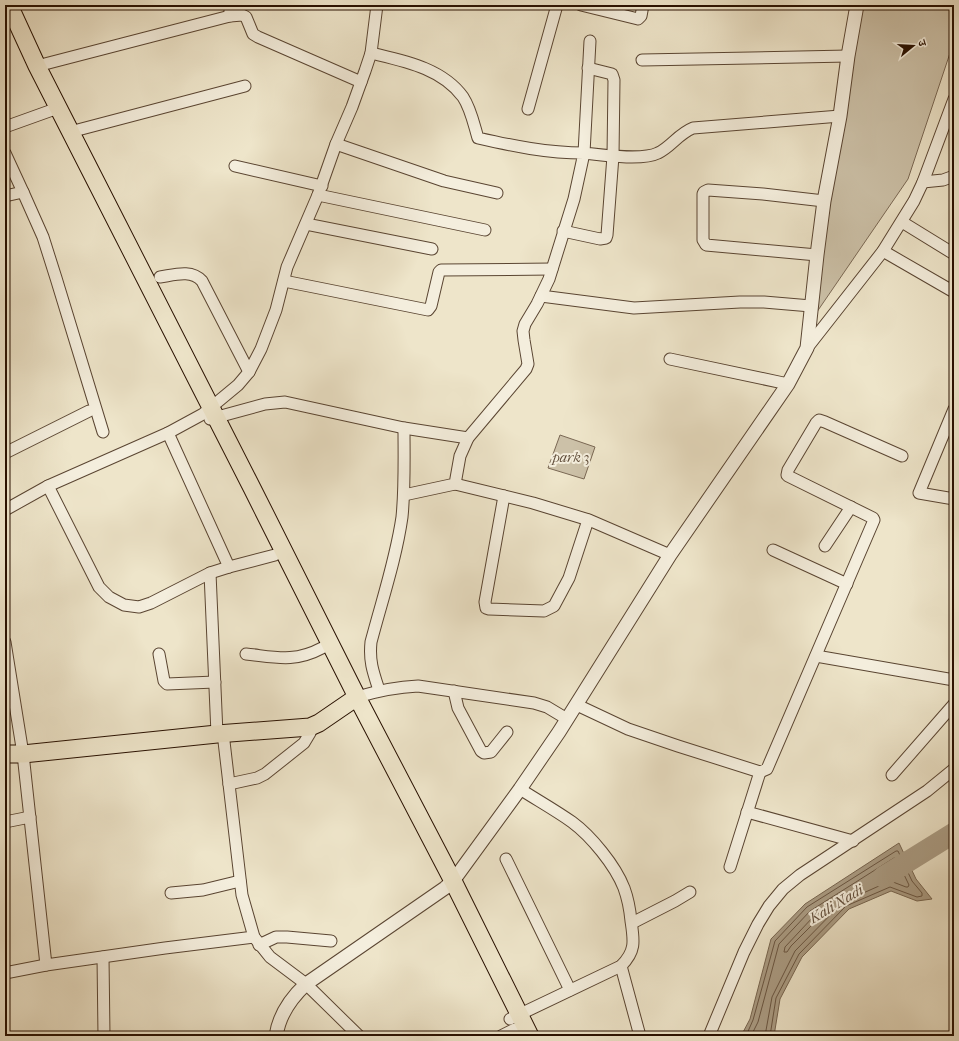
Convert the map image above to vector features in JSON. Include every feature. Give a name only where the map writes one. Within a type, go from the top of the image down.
[{"type":"main road","points":[[9,5],[37,66],[53,109],[70,132],[209,415],[275,555],[322,648],[353,700]]},
{"type":"main road","points":[[5,19],[53,109],[353,700],[449,885],[513,1027],[530,1036]]},
{"type":"main road","points":[[5,754],[23,754],[220,734],[310,727],[319,723],[353,700]]},
{"type":"street","points":[[528,109],[557,5]]},
{"type":"street","points":[[582,5],[638,19],[642,16],[643,5]]},
{"type":"street","points":[[807,348],[816,255],[857,5]]},
{"type":"street","points":[[209,415],[249,372],[261,349],[276,310],[288,267],[320,191],[336,144],[352,107],[371,53],[374,6]]},
{"type":"street","points":[[37,66],[230,10],[246,17],[250,30],[258,38],[361,82]]},
{"type":"street","points":[[455,484],[460,456],[468,438],[526,369],[528,364],[523,331],[525,324],[541,296],[552,268],[574,199],[584,153],[590,41]]},
{"type":"street","points":[[371,53],[412,63],[434,73],[453,86],[464,98],[472,117],[478,138],[522,148],[560,153],[642,156],[657,153],[683,132],[700,126],[840,116]]},
{"type":"street","points":[[642,60],[848,56]]},
{"type":"street","points":[[563,231],[600,239],[606,238],[613,156],[614,76],[609,73],[588,68]]},
{"type":"street","points":[[70,132],[245,86]]},
{"type":"street","points":[[276,1036],[277,1029],[285,1010],[294,995],[306,984],[449,885],[520,789],[577,705],[670,555],[788,384],[807,348],[883,251],[902,222],[923,182],[954,99]]},
{"type":"street","points":[[5,127],[53,109]]},
{"type":"street","points":[[336,144],[444,181],[497,193]]},
{"type":"street","points":[[5,153],[43,237],[104,432]]},
{"type":"street","points":[[235,166],[320,191],[485,230]]},
{"type":"street","points":[[923,182],[943,180],[954,176]]},
{"type":"street","points":[[816,255],[706,245],[703,240],[703,194],[708,190],[824,201]]},
{"type":"street","points":[[5,196],[23,192]]},
{"type":"street","points":[[902,222],[954,254]]},
{"type":"street","points":[[306,224],[432,249]]},
{"type":"street","points":[[883,251],[954,292]]},
{"type":"street","points":[[284,281],[424,310],[430,309],[441,270],[552,268]]},
{"type":"street","points":[[160,278],[181,274],[191,274],[197,276],[202,281],[249,372]]},
{"type":"street","points":[[541,296],[634,308],[740,302],[764,302],[811,306]]},
{"type":"street","points":[[670,359],[788,384]]},
{"type":"street","points":[[5,510],[48,486],[209,415],[265,404],[285,402],[404,428],[468,438]]},
{"type":"street","points":[[954,409],[919,493],[954,499]]},
{"type":"street","points":[[5,453],[89,411]]},
{"type":"street","points":[[577,705],[642,734],[760,772],[767,769],[770,766],[874,520],[873,518],[787,475],[788,470],[819,420],[902,456]]},
{"type":"street","points":[[379,690],[371,667],[371,642],[396,551],[404,495],[404,428]]},
{"type":"street","points":[[168,433],[229,567]]},
{"type":"street","points":[[404,495],[455,484],[504,496],[588,520],[670,555]]},
{"type":"street","points":[[48,486],[99,587],[109,597],[124,605],[139,606],[151,603],[210,573],[275,555]]},
{"type":"street","points":[[504,496],[484,605],[489,609],[544,611],[554,606],[569,578],[588,520]]},
{"type":"street","points":[[825,546],[851,507]]},
{"type":"street","points":[[773,550],[847,584]]},
{"type":"street","points":[[210,573],[215,682],[220,734],[229,784],[242,894],[256,941],[270,957],[306,984],[359,1036]]},
{"type":"street","points":[[5,642],[23,754],[46,965]]},
{"type":"street","points":[[246,654],[291,658],[311,654],[322,648]]},
{"type":"street","points":[[159,654],[164,681],[167,684],[215,682]]},
{"type":"street","points":[[816,656],[954,680]]},
{"type":"street","points":[[353,700],[379,690],[403,686],[418,686],[534,703],[547,707],[567,719]]},
{"type":"street","points":[[454,691],[458,708],[481,751],[484,753],[491,752],[507,732]]},
{"type":"street","points":[[892,774],[954,704]]},
{"type":"street","points":[[229,784],[257,778],[265,774],[304,743],[310,733],[310,727]]},
{"type":"street","points":[[709,1036],[744,952],[758,924],[769,906],[783,889],[800,875],[927,791],[954,769]]},
{"type":"street","points":[[730,867],[760,772]]},
{"type":"street","points":[[513,1027],[570,990],[621,966],[629,958],[633,947],[632,923],[624,888],[612,866],[593,842],[572,822],[520,789]]},
{"type":"street","points":[[747,812],[853,841]]},
{"type":"street","points":[[5,822],[30,817]]},
{"type":"street","points":[[506,859],[570,990]]},
{"type":"street","points":[[171,894],[203,890],[240,882]]},
{"type":"street","points":[[632,923],[690,892]]},
{"type":"street","points":[[5,973],[46,965],[165,948],[268,940],[281,937],[331,941]]},
{"type":"street","points":[[103,957],[104,1036]]},
{"type":"street","points":[[621,966],[640,1036]]},
{"type":"green space","points":[[860,5],[954,5],[954,41],[908,179],[810,322]]},
{"type":"green space","name":"park 3","points":[[560,435],[595,447],[584,479],[548,468]]},
{"type":"water","points":[[899,843],[916,879],[932,899],[917,901],[891,891],[849,909],[802,957],[780,999],[774,1036],[741,1036],[750,1019],[771,939],[805,904]]},
{"type":"waterway","name":"Kali Nadi","points":[[883,877],[954,833]]}]
